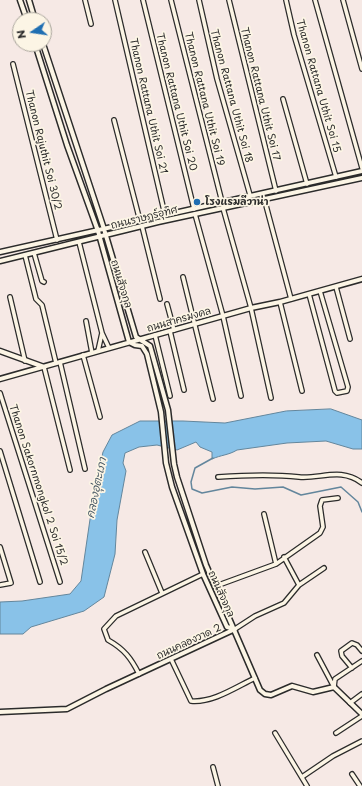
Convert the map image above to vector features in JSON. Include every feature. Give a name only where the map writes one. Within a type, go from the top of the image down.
[{"type":"street","points":[[20,0],[24,12]]},
{"type":"street","points":[[29,0],[33,12]]},
{"type":"street","points":[[85,0],[91,24]]},
{"type":"street","name":"Thanon Rattana Uthit Soi 21","points":[[115,0],[166,215]]},
{"type":"street","name":"Thanon Rattana Uthit Soi 20","points":[[143,0],[194,209]]},
{"type":"street","name":"Thanon Rattana Uthit Soi 19","points":[[171,0],[222,202]]},
{"type":"street","name":"Thanon Rattana Uthit Soi 18","points":[[198,0],[250,195]]},
{"type":"street","name":"Thanon Rattana Uthit Soi 17","points":[[229,0],[276,191]]},
{"type":"street","name":"Thanon Rattana Uthit Soi 15","points":[[286,0],[294,35],[336,177]]},
{"type":"street","points":[[314,0],[362,170]]},
{"type":"street","points":[[344,0],[362,69]]},
{"type":"street","name":"ถนนสัจจกุล","points":[[38,52],[67,145],[98,231],[129,342],[142,346],[145,349],[161,412],[166,463],[203,574],[227,627],[235,629]]},
{"type":"street","name":"ถนนสัจจกุล","points":[[46,52],[104,229],[136,337],[138,340],[150,346],[168,410],[174,464],[206,565],[235,629]]},
{"type":"street","name":"Thanon Rajuthit Soi 30/2","points":[[13,64],[57,240]]},
{"type":"street","points":[[283,99],[307,184]]},
{"type":"street","points":[[114,120],[160,299]]},
{"type":"street","name":"ถนนราษฏร์อุทิศ","points":[[0,251],[104,229],[224,208],[362,170]]},
{"type":"street","name":"ถนนราษฏร์อุทิศ","points":[[0,261],[99,238],[166,215],[250,195],[362,178]]},
{"type":"street","points":[[264,198],[291,299]]},
{"type":"street","points":[[224,208],[251,308],[271,398]]},
{"type":"street","points":[[195,214],[223,316],[241,396]]},
{"type":"street","points":[[79,242],[102,333],[109,348]]},
{"type":"street","points":[[34,253],[42,281],[44,282]]},
{"type":"street","points":[[25,255],[36,299],[42,308],[58,363],[84,469]]},
{"type":"street","points":[[183,277],[196,324],[213,399]]},
{"type":"street","name":"ถนนสาครมงคล","points":[[0,379],[251,308],[280,302],[362,279]]},
{"type":"street","points":[[336,286],[350,339]]},
{"type":"street","points":[[309,294],[334,391],[337,393],[344,392],[348,387],[320,290]]},
{"type":"street","points":[[10,297],[25,361]]},
{"type":"street","points":[[280,302],[302,391]]},
{"type":"street","points":[[167,304],[184,390]]},
{"type":"street","points":[[86,321],[92,353]]},
{"type":"street","points":[[98,351],[102,333]]},
{"type":"street","points":[[155,335],[170,396]]},
{"type":"street","points":[[90,338],[94,337]]},
{"type":"street","points":[[0,351],[44,367],[70,470]]},
{"type":"street","points":[[83,355],[100,417]]},
{"type":"street","name":"Thanon Sakornmongkol 2 Soi 15/2","points":[[0,393],[60,582]]},
{"type":"street","points":[[0,452],[40,582]]},
{"type":"street","points":[[218,477],[278,475],[299,477],[325,474],[355,478],[362,483]]},
{"type":"street","points":[[216,586],[276,564],[320,533],[323,528],[321,503],[324,499],[338,498]]},
{"type":"street","points":[[264,514],[276,564]]},
{"type":"street","points":[[0,547],[11,583],[0,585]]},
{"type":"street","points":[[145,552],[162,593]]},
{"type":"street","points":[[284,557],[299,585]]},
{"type":"street","points":[[235,629],[255,616],[284,603],[299,585],[324,568]]},
{"type":"street","points":[[139,674],[131,657],[108,640],[104,629],[116,616],[203,574]]},
{"type":"street","name":"ถนนคลองวาด 2","points":[[0,712],[67,709],[235,629],[260,690],[265,694],[271,695],[292,686],[313,692],[334,687]]},
{"type":"street","points":[[352,668],[342,656],[342,651],[352,643],[357,645],[362,652]]},
{"type":"street","points":[[317,655],[334,687],[341,692],[362,715],[336,733]]},
{"type":"street","points":[[171,659],[191,701],[199,702],[216,697],[255,678]]},
{"type":"street","points":[[334,687],[335,679],[362,661]]},
{"type":"street","points":[[350,703],[362,694]]},
{"type":"street","points":[[275,733],[307,786]]},
{"type":"street","points":[[302,777],[333,756],[362,741]]},
{"type":"street","points":[[213,767],[218,786]]},
{"type":"street","points":[[352,774],[360,786]]},
{"type":"water","name":"คลองอุ่ตะเภา","points":[[331,409],[362,420],[362,449],[353,449],[326,441],[287,443],[237,450],[212,459],[212,452],[200,447],[196,442],[177,450],[157,445],[139,447],[125,453],[123,463],[126,471],[117,520],[115,554],[104,597],[84,611],[31,627],[23,634],[0,634],[0,602],[22,601],[70,594],[81,581],[94,492],[103,452],[112,435],[140,421],[225,423],[286,411]]},
{"type":"waterway","points":[[213,458],[195,468],[191,482],[192,489],[202,493],[232,487],[255,489],[283,487],[301,495],[341,487],[358,502],[362,512]]},
{"type":"place","name":"โรงแรมลีวาน่า","points":[[197,202]]}]
